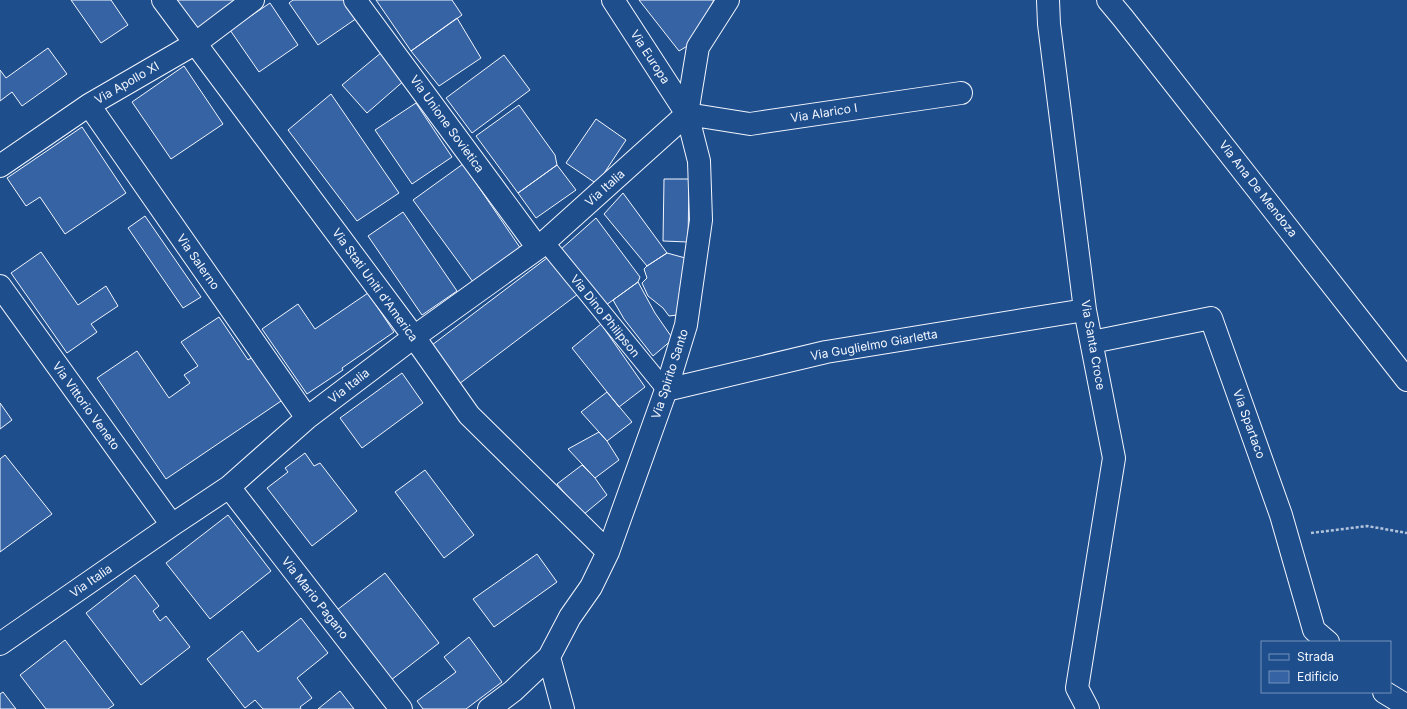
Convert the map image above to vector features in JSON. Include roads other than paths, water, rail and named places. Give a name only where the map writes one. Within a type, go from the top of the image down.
[{"type":"street","name":"Via Stati Uniti d'America","points":[[163,0],[414,337],[469,415],[608,552]]},
{"type":"street","name":"Via Apollo XI","points":[[0,166],[89,105],[196,43],[253,0]]},
{"type":"street","name":"Via Unione Sovietica","points":[[355,0],[541,245]]},
{"type":"street","name":"Via Europa","points":[[613,0],[687,114]]},
{"type":"street","name":"Via Spirito Santo","points":[[489,709],[513,691],[548,657],[570,618],[591,587],[608,552],[666,390],[686,325],[701,220],[699,162],[687,114],[698,47],[728,0]]},
{"type":"street","name":"Via Santa Croce","points":[[1048,0],[1049,24],[1085,310],[1114,458],[1077,688],[1088,709]]},
{"type":"street","name":"Via Ana De Mendoza","points":[[1108,0],[1407,380]]},
{"type":"street","name":"Via Alarico I","points":[[687,114],[750,124],[961,93]]},
{"type":"street","name":"Via Salerno","points":[[89,105],[307,418]]},
{"type":"street","name":"Via Italia","points":[[0,644],[229,487],[307,418],[414,337],[541,245],[687,114]]},
{"type":"street","name":"Via Dino Philipson","points":[[541,245],[666,390]]},
{"type":"street","name":"Via Vittorio Veneto","points":[[0,286],[172,525]]},
{"type":"street","name":"Via Guglielmo Giarletta","points":[[666,390],[826,352],[1085,310]]},
{"type":"street","name":"Via Spartaco","points":[[1092,342],[1211,318],[1287,534],[1314,630],[1327,641]]},
{"type":"street","name":"Via Mario Pagano","points":[[229,487],[401,709]]},
{"type":"street","points":[[548,657],[563,709]]},
{"type":"street","points":[[1386,693],[1407,706]]}]
